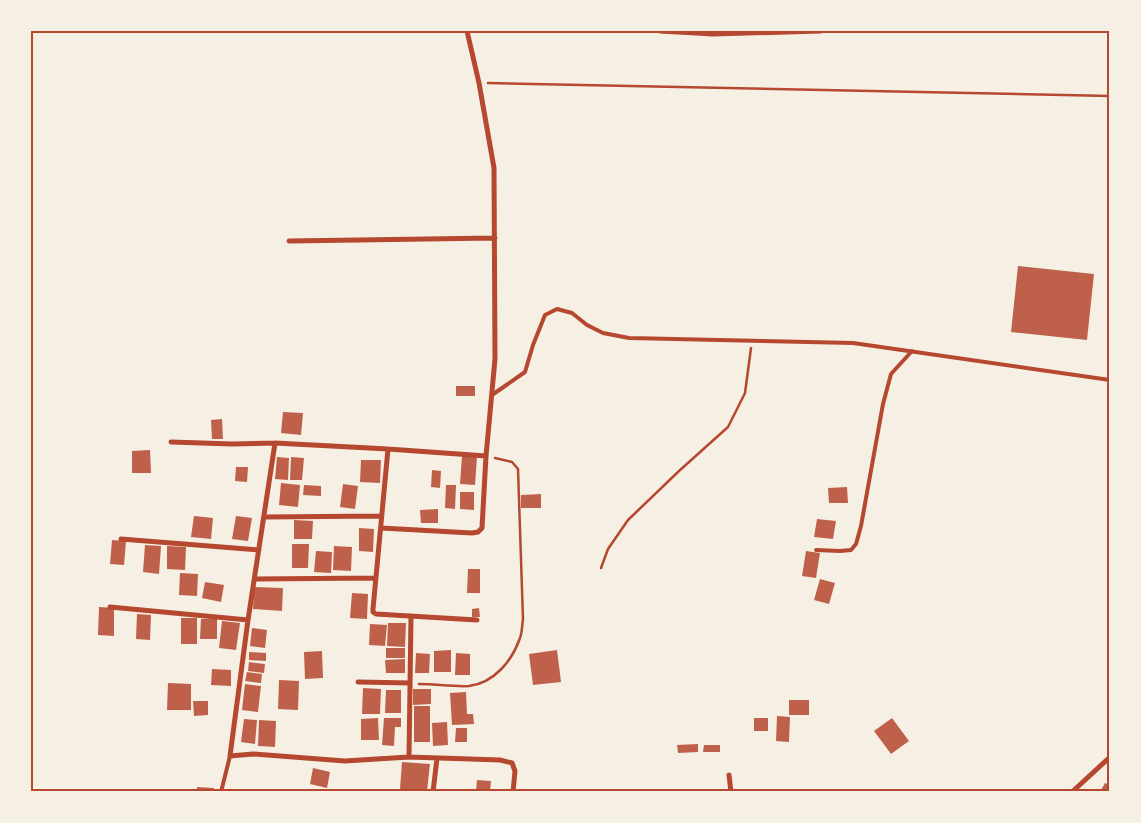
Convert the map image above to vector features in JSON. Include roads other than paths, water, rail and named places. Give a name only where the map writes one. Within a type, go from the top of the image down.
[{"type":"street","points":[[381,528],[478,532],[482,528],[486,456],[495,359],[494,168],[468,31]]},
{"type":"street","points":[[660,31],[713,33],[821,31]]},
{"type":"street","points":[[289,241],[495,238]]},
{"type":"street","points":[[171,442],[275,443],[486,456]]},
{"type":"street","points":[[275,443],[248,620],[230,756],[253,754],[345,760],[409,757],[500,760],[512,763],[515,771],[513,792]]},
{"type":"street","points":[[388,449],[374,612],[376,614],[477,620]]},
{"type":"street","points":[[264,518],[382,516]]},
{"type":"street","points":[[122,539],[259,550]]},
{"type":"street","points":[[255,579],[376,578]]},
{"type":"street","points":[[110,607],[248,620]]},
{"type":"street","points":[[409,757],[411,616]]},
{"type":"street","points":[[358,682],[410,683]]},
{"type":"street","points":[[1072,792],[1110,757]]},
{"type":"street","points":[[433,792],[437,758]]},
{"type":"street","points":[[729,775],[731,792]]},
{"type":"lane","points":[[492,395],[524,372],[545,315],[557,309],[572,313],[586,325],[603,333],[629,338],[853,343],[1110,380]]},
{"type":"lane","points":[[816,550],[851,550],[856,544],[890,374],[912,351]]},
{"type":"lane","points":[[221,792],[230,756]]}]
